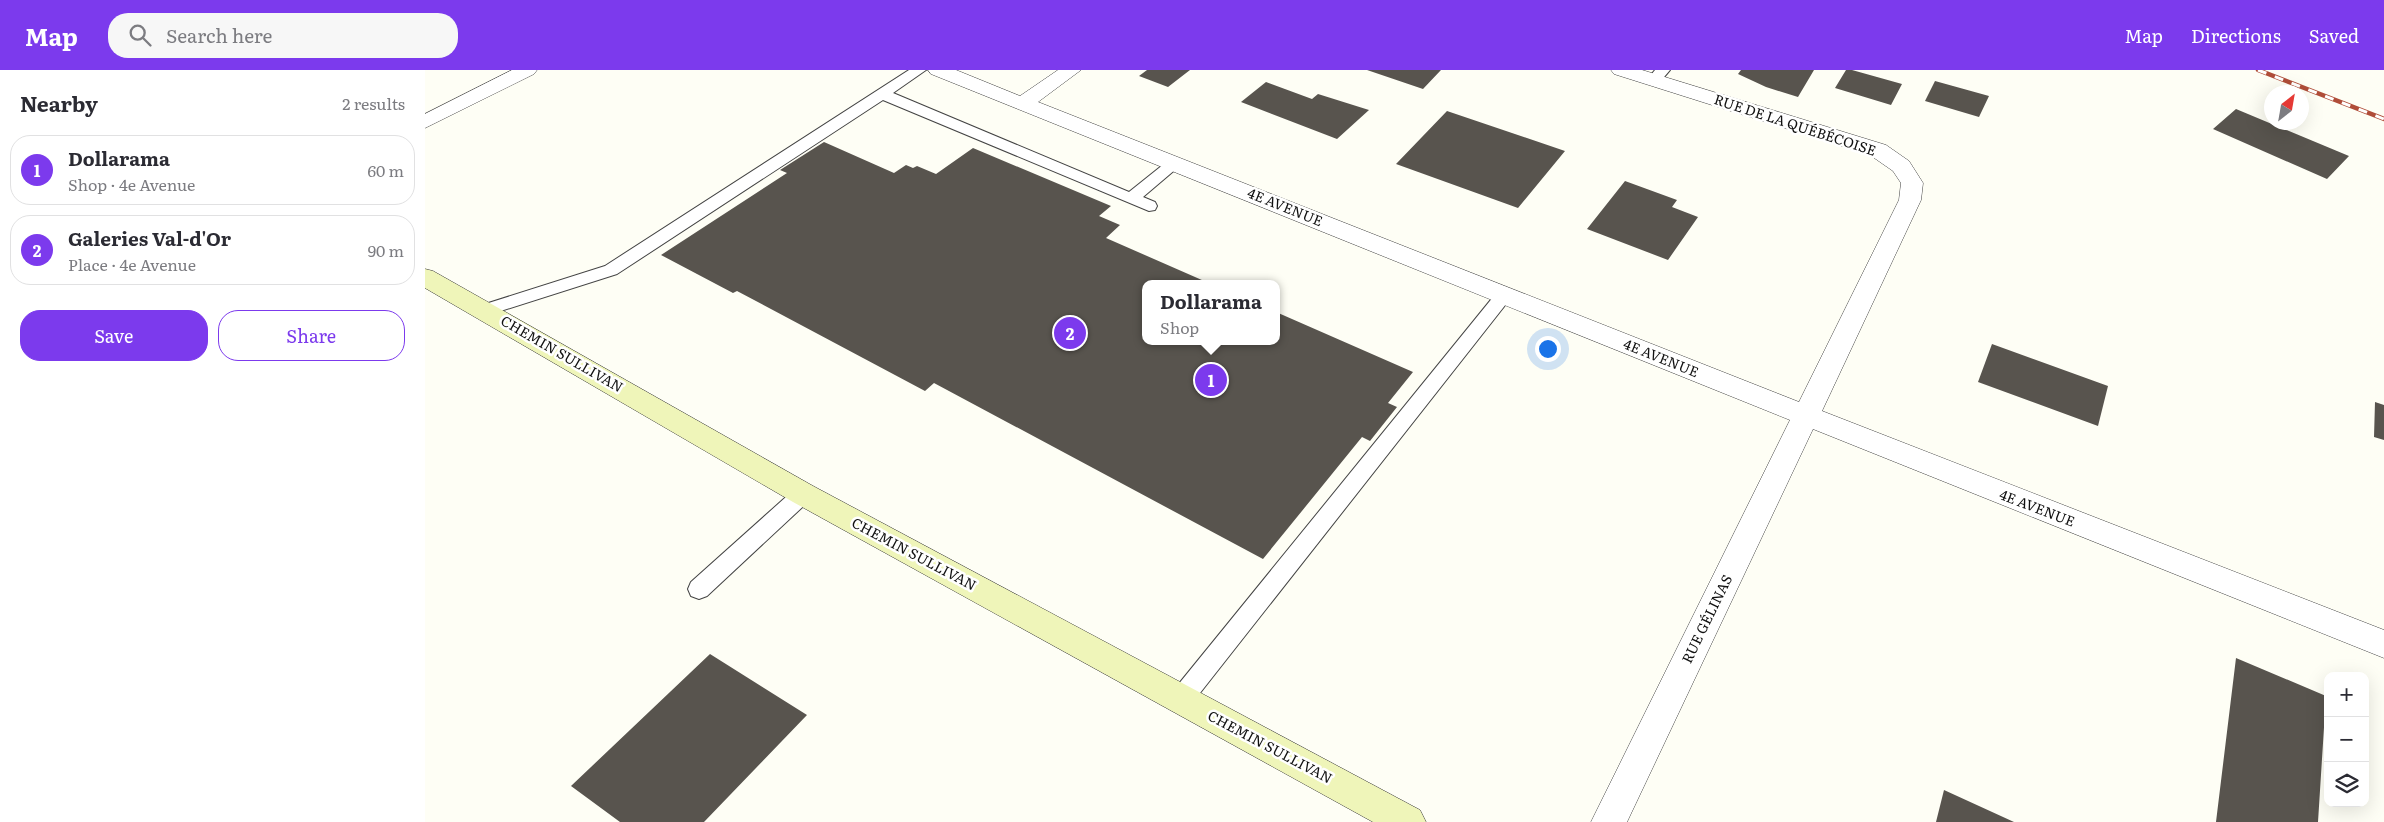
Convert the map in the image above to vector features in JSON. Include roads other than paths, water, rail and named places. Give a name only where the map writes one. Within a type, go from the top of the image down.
[{"type":"street","points":[[425,122],[527,70]]},
{"type":"street","name":"4E AVENUE","points":[[938,70],[1175,163],[1805,417],[2384,644]]},
{"type":"street","points":[[1023,104],[1071,70]]},
{"type":"street","name":"RUE DE LA QUÉBÉCOISE","points":[[1621,70],[1659,75],[1878,150],[1901,166],[1912,183],[1910,200],[1805,417]]},
{"type":"street","name":"CHEMIN SULLIVAN","points":[[425,277],[803,494],[1408,822]]},
{"type":"street","name":"RUE GÉLINAS","points":[[1609,822],[1805,417]]},
{"type":"lane","points":[[485,310],[611,270],[919,70]]},
{"type":"lane","points":[[882,94],[1149,206]]},
{"type":"lane","points":[[1132,198],[1175,163]]},
{"type":"lane","points":[[1181,699],[1504,295]]},
{"type":"lane","points":[[699,589],[803,494]]},
{"type":"railway","points":[[2258,70],[2384,119]]},
{"type":"place","name":"Galeries Val-d'Or","points":[[1070,333]]},
{"type":"place","name":"Dollarama","points":[[1211,380]]}]
